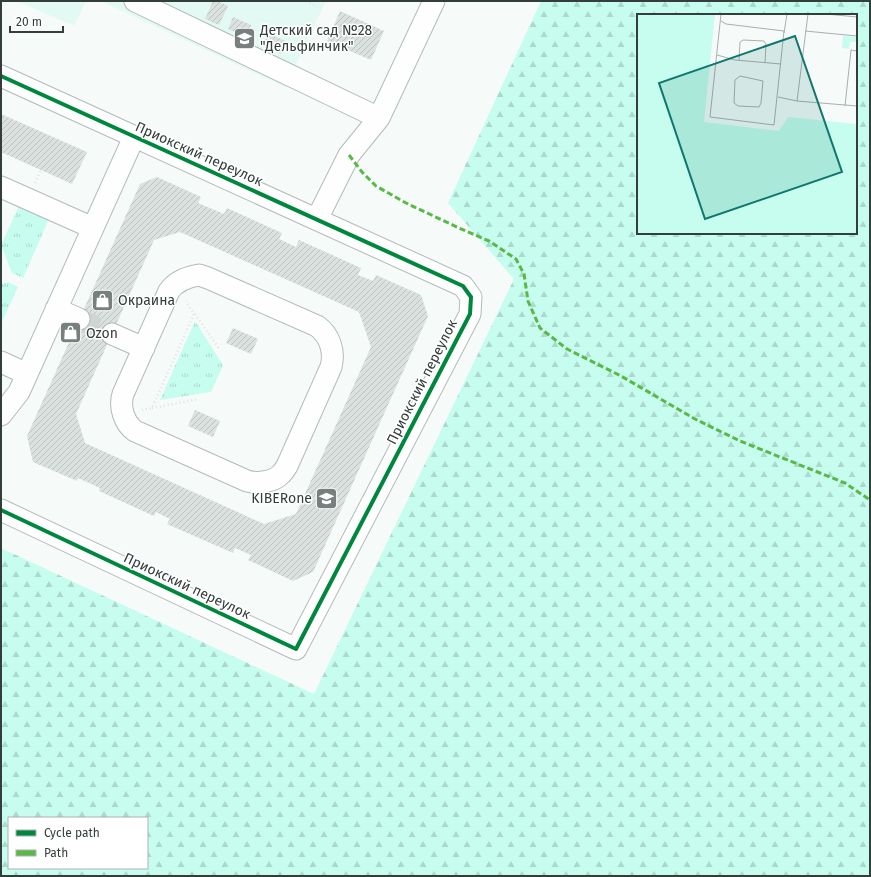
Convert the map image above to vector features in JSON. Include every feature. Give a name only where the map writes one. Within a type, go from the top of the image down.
[{"type":"street","points":[[135,1],[379,118]]},
{"type":"street","points":[[317,220],[349,155],[379,118],[434,1]]},
{"type":"street","name":"Приокский переулок","points":[[1,76],[463,286],[471,297],[470,314],[296,649],[1,510]]},
{"type":"street","points":[[1,415],[19,392],[134,137]]},
{"type":"street","points":[[1,186],[93,228]]},
{"type":"street","points":[[199,275],[317,326],[323,331],[332,350],[333,358],[331,367],[287,466],[281,475],[262,482],[255,483],[247,481],[129,427],[120,402],[169,291],[174,284],[191,276],[199,275]]},
{"type":"street","points":[[56,309],[79,319]]},
{"type":"street","points":[[112,334],[144,348]]},
{"type":"street","points":[[1,362],[27,374]]},
{"type":"path","points":[[306,1],[317,7]]},
{"type":"path","points":[[35,183],[41,170]]},
{"type":"path","points":[[174,284],[220,350]]},
{"type":"path","points":[[152,408],[194,314]]},
{"type":"path","points":[[123,413],[198,399]]},
{"type":"shaded area","points":[[17,1],[86,1],[74,26]]},
{"type":"shaded area","name":"Детский сад №28 \"Дельфинчик\"","points":[[101,1],[326,1],[285,87]]},
{"type":"green space","points":[[541,1],[870,1],[870,876],[1,876],[1,548],[314,694],[514,279],[448,203]]},
{"type":"green space","points":[[19,206],[49,219],[23,278],[12,273],[1,245]]},
{"type":"green space","points":[[8,282],[18,287],[1,324],[1,284]]},
{"type":"green space","points":[[195,321],[223,365],[211,392],[160,400]]},
{"type":"building","points":[[213,1],[218,1],[228,6],[219,25],[205,19]]},
{"type":"building","points":[[340,11],[384,31],[371,60],[327,41]]},
{"type":"building","points":[[233,17],[251,25],[246,37],[228,29]]},
{"type":"building","points":[[268,33],[287,42],[281,54],[263,45]]},
{"type":"building","points":[[1,114],[87,152],[72,184],[1,152]]},
{"type":"building","points":[[157,177],[201,197],[198,203],[224,214],[227,208],[282,233],[279,239],[296,247],[299,240],[361,268],[358,275],[373,281],[376,275],[421,295],[428,316],[313,572],[293,581],[248,560],[251,555],[235,548],[233,553],[167,524],[170,519],[156,512],[154,516],[99,491],[100,488],[78,478],[77,481],[33,462],[27,436],[140,184]],"holes":[[[180,232],[359,312],[371,347],[296,514],[264,524],[85,443],[76,414],[154,240]]]},
{"type":"building","points":[[233,328],[258,339],[251,354],[226,343]]},
{"type":"building","points":[[195,410],[220,421],[213,437],[188,426]]},
{"type":"tunnel","points":[[79,319],[112,334]]},
{"type":"marked path","points":[[349,155],[362,172],[376,186],[406,203],[489,241],[516,259],[524,274],[528,301],[540,328],[567,349],[621,376],[695,419],[740,441],[845,483],[870,500]]},
{"type":"cycle path","points":[[1,76],[463,286],[471,297],[470,314],[296,649],[1,510]]},
{"type":"place","name":"Детский сад №28 \"Дельфинчик\"","points":[[244,38]]},
{"type":"place","name":"Окраина","points":[[102,300]]},
{"type":"place","name":"Ozon","points":[[71,333]]},
{"type":"place","name":"KIBERone","points":[[327,498]]}]
